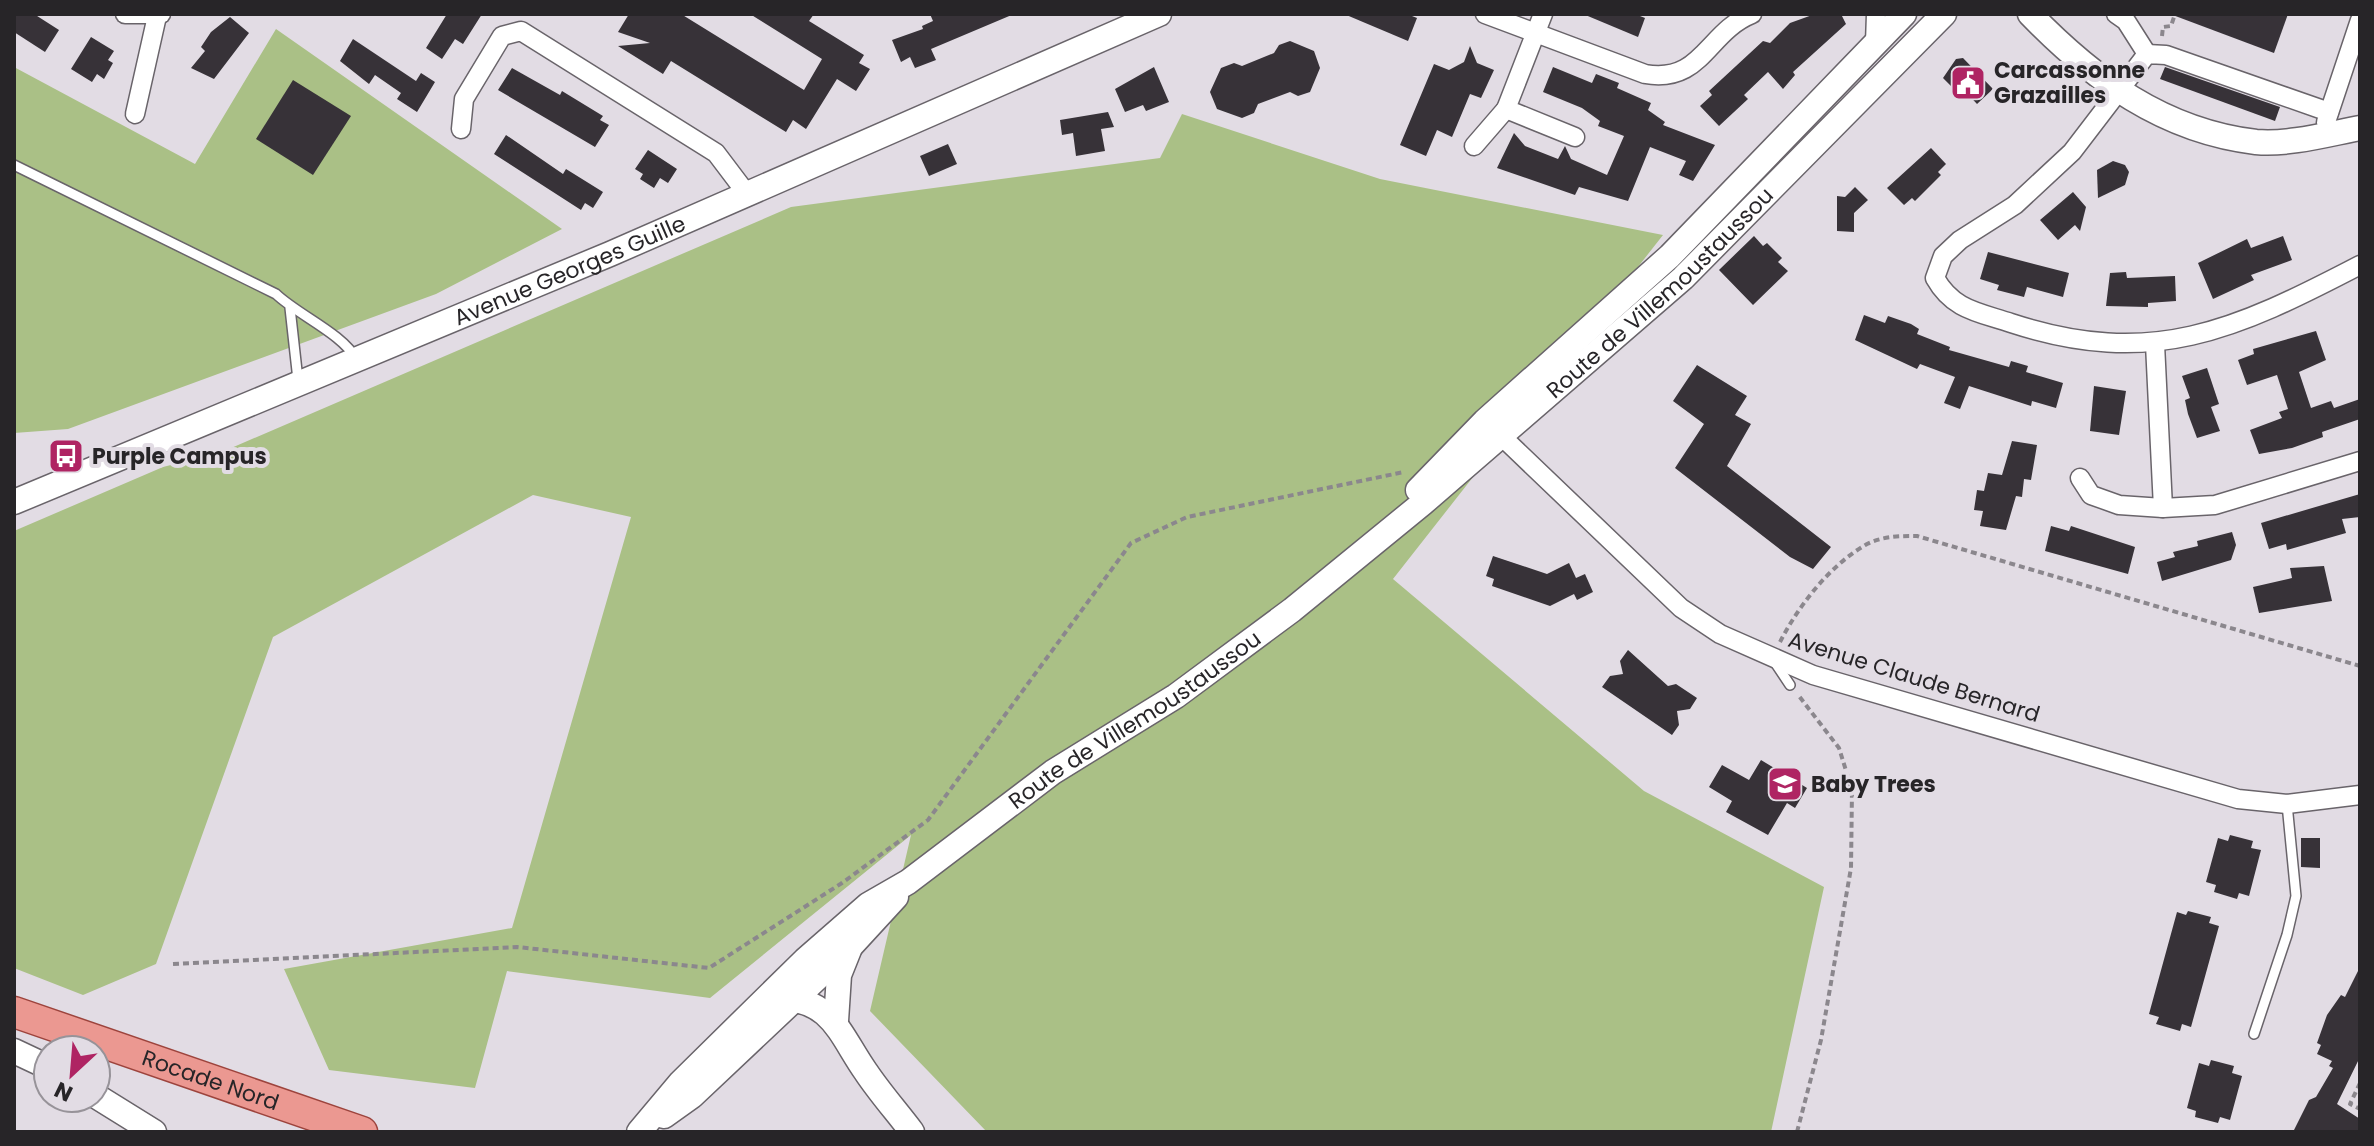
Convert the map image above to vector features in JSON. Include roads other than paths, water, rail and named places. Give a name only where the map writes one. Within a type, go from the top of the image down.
[{"type":"main road","name":"Rocade Nord","points":[[14,1012],[362,1132]]},
{"type":"street","points":[[125,14],[159,15],[135,114]]},
{"type":"street","name":"Avenue Georges Guille","points":[[1122,29],[1141,14]]},
{"type":"street","name":"Avenue Georges Guille","points":[[14,502],[747,194],[1159,14]]},
{"type":"street","points":[[1485,14],[1539,22],[1645,74],[1667,78],[1688,69],[1738,20],[1752,14]]},
{"type":"street","points":[[2030,14],[2067,52],[2118,92],[2143,108],[2208,132],[2259,142],[2321,136],[2360,128]]},
{"type":"street","points":[[2116,14],[2126,21],[2153,54],[2329,112]]},
{"type":"street","points":[[1892,16],[1938,19]]},
{"type":"street","name":"Route de Villemoustaussou","points":[[641,1132],[681,1082],[868,905],[908,882],[1053,772],[1176,696],[1292,610],[1360,554],[1670,256],[1875,43],[1892,16]]},
{"type":"street","name":"Route de Villemoustaussou","points":[[1360,554],[1442,464],[1493,428],[1683,278],[1938,19]]},
{"type":"street","points":[[2321,136],[2353,61],[2360,20]]},
{"type":"street","points":[[1474,146],[1506,109],[1539,22]]},
{"type":"street","points":[[461,129],[464,99],[502,36],[521,31],[716,153],[747,194]]},
{"type":"street","points":[[2153,54],[2118,92],[2072,152],[2015,205],[1960,240],[1943,256],[1935,278],[1946,297],[1962,306],[2036,331],[2101,344],[2155,344],[2274,310],[2360,265]]},
{"type":"street","points":[[1506,109],[1575,137]]},
{"type":"street","points":[[2155,344],[2163,508]]},
{"type":"street","name":"Avenue Claude Bernard","points":[[1493,428],[1681,608],[1720,634],[1772,658],[1828,679],[2238,799],[2287,804],[2360,795]]},
{"type":"street","points":[[2080,478],[2091,495],[2119,505],[2163,508],[2215,505],[2360,461]]},
{"type":"street","name":"Route de Villemoustaussou","points":[[641,1132],[692,1096],[850,947],[908,882]]},
{"type":"street","points":[[836,1021],[839,975],[850,947]]},
{"type":"street","points":[[766,999],[793,999],[814,1007],[836,1021],[865,1071],[912,1132]]},
{"type":"street","points":[[112,1106],[154,1132]]},
{"type":"lane","points":[[14,165],[276,294],[290,308],[350,348],[356,359]]},
{"type":"lane","points":[[290,308],[295,372],[300,383]]},
{"type":"lane","points":[[1772,658],[1790,685]]},
{"type":"lane","points":[[2254,1034],[2287,935],[2296,896],[2287,804]]},
{"type":"place","name":"Carcassonne Grazailles","points":[[1968,83]]},
{"type":"place","name":"Purple Campus","points":[[66,456]]},
{"type":"place","name":"Baby Trees","points":[[1785,784]]}]
